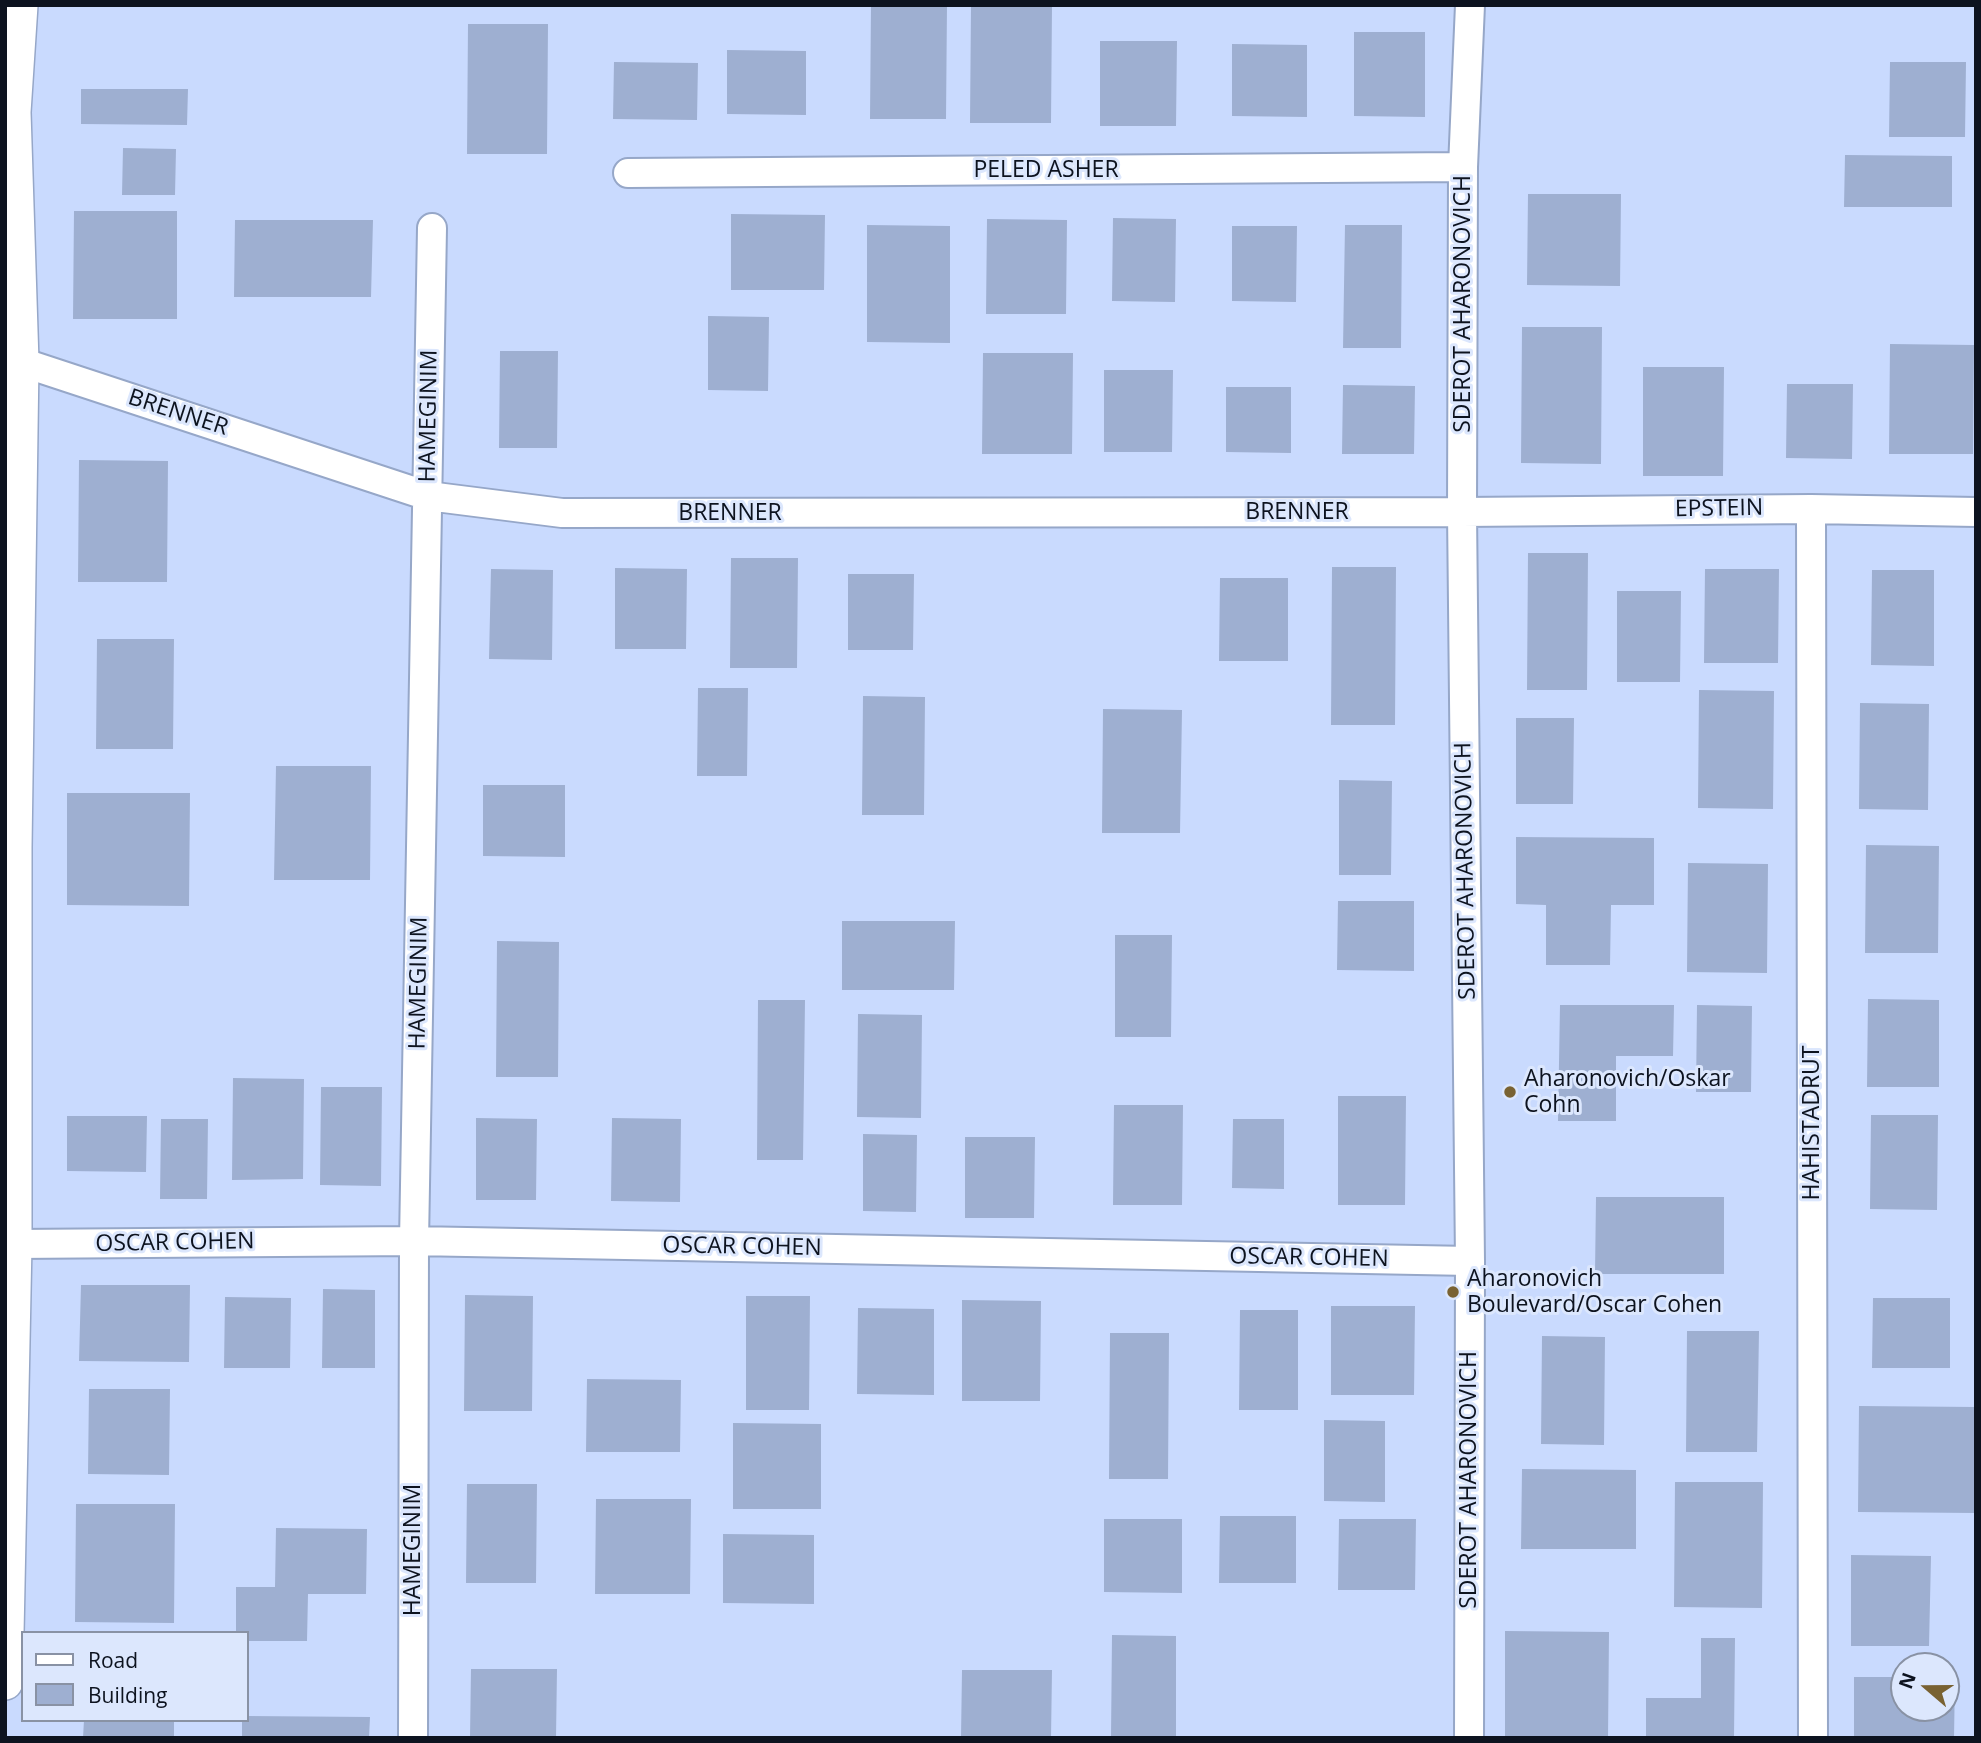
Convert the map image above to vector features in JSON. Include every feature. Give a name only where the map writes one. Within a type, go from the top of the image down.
[{"type":"street","points":[[5,1682],[14,1244],[9,847],[13,112],[20,5]]},
{"type":"street","name":"SDEROT AHARONOVICH","points":[[1469,1738],[1470,1261],[1462,512],[1463,167],[1471,5]]},
{"type":"street","points":[[5,70],[13,112]]},
{"type":"street","name":"PELED ASHER","points":[[628,173],[1463,167]]},
{"type":"street","name":"HAMEGINIM","points":[[413,1738],[414,1241],[432,228]]},
{"type":"street","name":"BRENNER","points":[[13,362],[428,496],[562,513],[1462,512]]},
{"type":"street","name":"EPSTEIN","points":[[1462,512],[1811,509],[1976,512]]},
{"type":"street","name":"HAHISTADRUT","points":[[1811,509],[1814,1738]]},
{"type":"street","name":"OSCAR COHEN","points":[[14,1244],[414,1241],[1470,1261]]},
{"type":"building","points":[[871,5],[947,5],[946,119],[870,119]]},
{"type":"building","points":[[971,5],[1052,5],[1051,123],[970,123]]},
{"type":"building","points":[[468,24],[548,24],[547,154],[467,154]]},
{"type":"building","points":[[1354,32],[1425,32],[1425,117],[1354,116]]},
{"type":"building","points":[[1100,41],[1177,41],[1176,126],[1100,126]]},
{"type":"building","points":[[1232,44],[1307,45],[1307,117],[1232,116]]},
{"type":"building","points":[[727,50],[806,51],[806,115],[727,114]]},
{"type":"building","points":[[614,62],[698,63],[697,120],[613,119]]},
{"type":"building","points":[[1890,62],[1966,62],[1965,137],[1889,137]]},
{"type":"building","points":[[81,89],[188,89],[187,125],[81,124]]},
{"type":"building","points":[[123,148],[176,149],[175,195],[122,195]]},
{"type":"building","points":[[1845,155],[1952,156],[1952,207],[1844,207]]},
{"type":"building","points":[[1528,194],[1621,194],[1620,286],[1527,285]]},
{"type":"building","points":[[74,211],[177,211],[177,319],[73,319]]},
{"type":"building","points":[[731,214],[825,215],[824,290],[731,290]]},
{"type":"building","points":[[1113,218],[1176,219],[1175,302],[1112,301]]},
{"type":"building","points":[[987,219],[1067,220],[1066,314],[986,314]]},
{"type":"building","points":[[235,220],[373,220],[371,297],[234,297]]},
{"type":"building","points":[[867,225],[950,226],[950,343],[867,342]]},
{"type":"building","points":[[1345,225],[1402,225],[1401,348],[1343,348]]},
{"type":"building","points":[[1232,226],[1297,226],[1296,302],[1232,301]]},
{"type":"building","points":[[708,316],[769,317],[768,391],[708,390]]},
{"type":"building","points":[[1522,327],[1602,327],[1601,464],[1521,463]]},
{"type":"building","points":[[1890,344],[1974,345],[1973,454],[1889,454]]},
{"type":"building","points":[[500,351],[558,351],[557,448],[499,448]]},
{"type":"building","points":[[983,353],[1073,353],[1072,454],[982,454]]},
{"type":"building","points":[[1643,367],[1724,367],[1723,476],[1643,476]]},
{"type":"building","points":[[1104,370],[1173,370],[1172,452],[1104,452]]},
{"type":"building","points":[[1787,384],[1853,384],[1852,459],[1786,458]]},
{"type":"building","points":[[1343,385],[1415,386],[1414,454],[1342,454]]},
{"type":"building","points":[[1226,387],[1291,387],[1291,453],[1226,452]]},
{"type":"building","points":[[79,460],[168,461],[167,582],[78,582]]},
{"type":"building","points":[[1528,553],[1588,553],[1587,690],[1527,690]]},
{"type":"building","points":[[731,558],[798,558],[797,668],[730,668]]},
{"type":"building","points":[[1332,567],[1396,567],[1395,725],[1331,725]]},
{"type":"building","points":[[615,568],[687,569],[686,649],[615,649]]},
{"type":"building","points":[[491,569],[553,570],[552,660],[489,659]]},
{"type":"building","points":[[1705,569],[1779,569],[1778,663],[1704,663]]},
{"type":"building","points":[[1872,570],[1934,570],[1934,666],[1871,665]]},
{"type":"building","points":[[848,574],[914,574],[913,650],[848,650]]},
{"type":"building","points":[[1220,578],[1288,578],[1288,661],[1219,661]]},
{"type":"building","points":[[1617,591],[1681,591],[1680,682],[1617,682]]},
{"type":"building","points":[[97,639],[174,639],[173,749],[96,749]]},
{"type":"building","points":[[698,688],[748,688],[747,776],[697,776]]},
{"type":"building","points":[[1699,690],[1774,691],[1773,809],[1698,808]]},
{"type":"building","points":[[863,696],[925,697],[924,815],[862,815]]},
{"type":"building","points":[[1860,703],[1929,704],[1928,810],[1859,809]]},
{"type":"building","points":[[1103,709],[1182,710],[1180,833],[1102,833]]},
{"type":"building","points":[[1516,718],[1574,718],[1573,804],[1516,804]]},
{"type":"building","points":[[276,766],[371,766],[370,880],[274,880]]},
{"type":"building","points":[[1339,780],[1392,781],[1391,875],[1339,875]]},
{"type":"building","points":[[483,785],[565,785],[565,857],[483,856]]},
{"type":"building","points":[[67,793],[190,793],[189,906],[67,905]]},
{"type":"building","points":[[1516,837],[1654,838],[1654,905],[1611,905],[1610,965],[1546,965],[1546,905],[1516,904]]},
{"type":"building","points":[[1866,845],[1939,846],[1938,953],[1865,953]]},
{"type":"building","points":[[1688,863],[1768,864],[1767,973],[1687,972]]},
{"type":"building","points":[[1338,901],[1414,901],[1414,971],[1337,970]]},
{"type":"building","points":[[842,921],[955,921],[954,990],[842,990]]},
{"type":"building","points":[[1115,935],[1172,935],[1171,1037],[1115,1037]]},
{"type":"building","points":[[497,941],[559,942],[558,1077],[496,1077]]},
{"type":"building","points":[[1868,999],[1939,1000],[1939,1087],[1867,1087]]},
{"type":"building","points":[[758,1000],[805,1000],[803,1160],[757,1160]]},
{"type":"building","points":[[1560,1005],[1674,1005],[1673,1056],[1616,1056],[1616,1121],[1558,1121]]},
{"type":"building","points":[[1697,1005],[1752,1006],[1751,1092],[1696,1092]]},
{"type":"building","points":[[858,1014],[922,1015],[921,1118],[857,1117]]},
{"type":"building","points":[[233,1078],[304,1079],[303,1179],[232,1180]]},
{"type":"building","points":[[321,1087],[382,1087],[381,1186],[320,1185]]},
{"type":"building","points":[[1338,1096],[1406,1096],[1405,1205],[1338,1205]]},
{"type":"building","points":[[1114,1105],[1183,1105],[1182,1205],[1113,1205]]},
{"type":"building","points":[[1871,1115],[1938,1115],[1937,1210],[1870,1209]]},
{"type":"building","points":[[67,1116],[147,1116],[146,1172],[67,1171]]},
{"type":"building","points":[[476,1118],[537,1119],[536,1200],[476,1200]]},
{"type":"building","points":[[612,1118],[681,1119],[680,1202],[611,1201]]},
{"type":"building","points":[[161,1119],[208,1119],[207,1199],[160,1199]]},
{"type":"building","points":[[1233,1119],[1284,1119],[1284,1189],[1232,1188]]},
{"type":"building","points":[[863,1134],[917,1135],[916,1212],[863,1211]]},
{"type":"building","points":[[965,1137],[1035,1137],[1034,1218],[965,1218]]},
{"type":"building","points":[[1596,1197],[1724,1197],[1724,1274],[1595,1274]]},
{"type":"building","points":[[81,1285],[190,1285],[189,1362],[79,1361]]},
{"type":"building","points":[[323,1289],[375,1290],[375,1368],[322,1368]]},
{"type":"building","points":[[465,1295],[533,1296],[532,1411],[464,1411]]},
{"type":"building","points":[[746,1296],[810,1296],[809,1410],[746,1410]]},
{"type":"building","points":[[225,1297],[291,1298],[290,1368],[224,1368]]},
{"type":"building","points":[[1873,1298],[1950,1298],[1950,1368],[1872,1368]]},
{"type":"building","points":[[962,1300],[1041,1301],[1040,1401],[962,1401]]},
{"type":"building","points":[[1331,1306],[1415,1306],[1414,1395],[1331,1395]]},
{"type":"building","points":[[858,1308],[934,1309],[934,1395],[857,1394]]},
{"type":"building","points":[[1240,1310],[1298,1310],[1298,1410],[1239,1410]]},
{"type":"building","points":[[1687,1331],[1759,1331],[1757,1452],[1686,1452]]},
{"type":"building","points":[[1110,1333],[1169,1333],[1168,1479],[1109,1479]]},
{"type":"building","points":[[1542,1336],[1605,1337],[1604,1445],[1541,1444]]},
{"type":"building","points":[[587,1379],[681,1380],[680,1452],[586,1452]]},
{"type":"building","points":[[89,1389],[170,1389],[169,1475],[88,1474]]},
{"type":"building","points":[[1859,1406],[1976,1407],[1975,1513],[1858,1512]]},
{"type":"building","points":[[1324,1420],[1385,1421],[1385,1502],[1324,1501]]},
{"type":"building","points":[[733,1423],[821,1424],[821,1509],[733,1509]]},
{"type":"building","points":[[1522,1469],[1636,1470],[1636,1549],[1521,1549]]},
{"type":"building","points":[[1675,1482],[1763,1482],[1762,1608],[1674,1607]]},
{"type":"building","points":[[467,1484],[537,1484],[536,1583],[466,1583]]},
{"type":"building","points":[[596,1499],[691,1499],[690,1594],[595,1594]]},
{"type":"building","points":[[76,1504],[175,1504],[174,1623],[75,1622]]},
{"type":"building","points":[[1220,1516],[1296,1516],[1296,1583],[1219,1583]]},
{"type":"building","points":[[1104,1519],[1182,1519],[1182,1593],[1104,1592]]},
{"type":"building","points":[[1339,1519],[1416,1519],[1415,1590],[1338,1590]]},
{"type":"building","points":[[276,1528],[367,1529],[366,1594],[308,1594],[307,1641],[248,1641],[248,1631],[236,1631],[236,1587],[275,1587]]},
{"type":"building","points":[[723,1534],[814,1535],[814,1604],[723,1603]]},
{"type":"building","points":[[1851,1555],[1931,1556],[1929,1646],[1851,1646]]},
{"type":"building","points":[[1505,1631],[1609,1632],[1608,1738],[1505,1738]]},
{"type":"building","points":[[1112,1635],[1176,1636],[1176,1738],[1111,1738]]},
{"type":"building","points":[[1701,1638],[1735,1638],[1734,1738],[1646,1738],[1646,1698],[1701,1698]]},
{"type":"building","points":[[471,1669],[557,1669],[556,1738],[470,1738]]},
{"type":"building","points":[[962,1670],[1052,1670],[1051,1738],[961,1738]]},
{"type":"building","points":[[1854,1677],[1890,1677],[1890,1722],[1954,1722],[1954,1738],[1854,1738]]},
{"type":"building","points":[[248,1716],[370,1717],[369,1738],[242,1738],[242,1722],[248,1722]]},
{"type":"building","points":[[84,1722],[174,1722],[174,1738],[83,1738]]},
{"type":"place","name":"Aharonovich/Oskar Cohn","points":[[1510,1092]]},
{"type":"place","name":"Aharonovich Boulevard/Oscar Cohen","points":[[1453,1292]]}]
